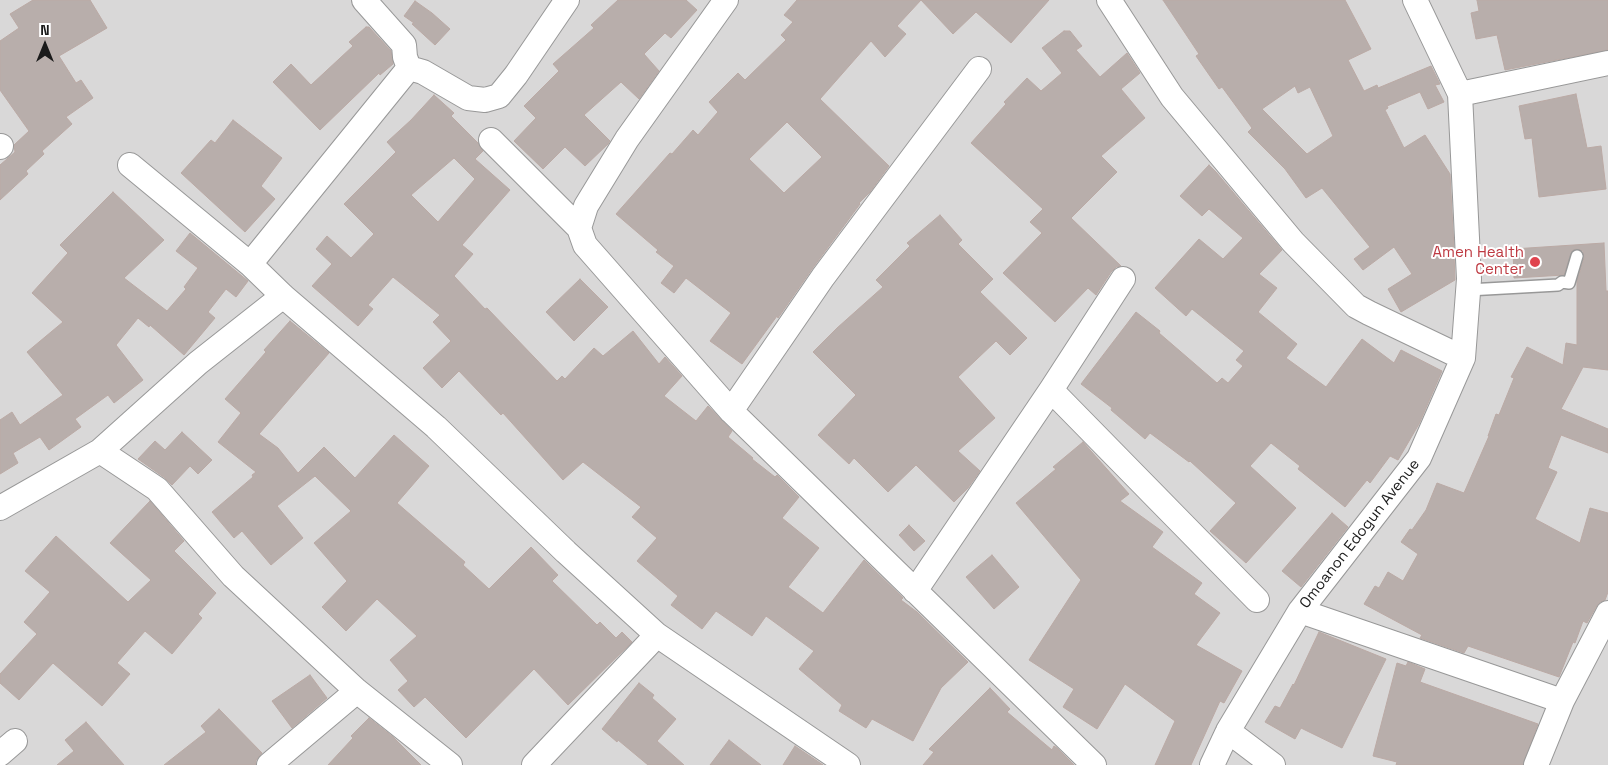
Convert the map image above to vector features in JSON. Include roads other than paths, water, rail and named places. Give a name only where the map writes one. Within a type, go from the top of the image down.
[{"type":"street","points":[[364,0],[404,45],[405,57],[409,68]]},
{"type":"street","points":[[409,68],[429,75],[468,98],[485,100],[500,96],[567,0]]},
{"type":"street","points":[[579,228],[586,206],[627,139],[726,0]]},
{"type":"street","points":[[1109,0],[1172,97],[1293,242],[1356,306],[1463,358]]},
{"type":"street","name":"Omoanon Edogun Avenue","points":[[1212,765],[1228,731],[1300,611],[1420,458],[1463,358],[1468,290],[1466,189],[1460,94],[1415,0]]},
{"type":"street","points":[[1460,94],[1608,63]]},
{"type":"street","points":[[250,264],[409,68]]},
{"type":"street","points":[[731,410],[823,277],[979,69]]},
{"type":"street","points":[[491,140],[579,228],[586,245],[731,410],[1094,765]]},
{"type":"street","points":[[130,164],[250,264],[283,296],[436,427],[566,552],[657,635],[848,765]]},
{"type":"street","points":[[915,591],[1051,390],[1123,279]]},
{"type":"street","points":[[0,508],[100,452],[198,363],[283,296]]},
{"type":"street","points":[[1051,390],[1256,600]]},
{"type":"street","points":[[100,452],[157,490],[232,576],[356,691],[450,765]]},
{"type":"street","points":[[1300,611],[1562,701]]},
{"type":"street","points":[[1536,765],[1562,701],[1608,613]]},
{"type":"street","points":[[534,765],[657,635]]},
{"type":"street","points":[[268,765],[356,691]]},
{"type":"street","points":[[1228,731],[1273,765]]},
{"type":"lane","points":[[1468,290],[1569,283],[1577,256]]},
{"type":"place","name":"Amen Health Center","points":[[1535,262]]}]
